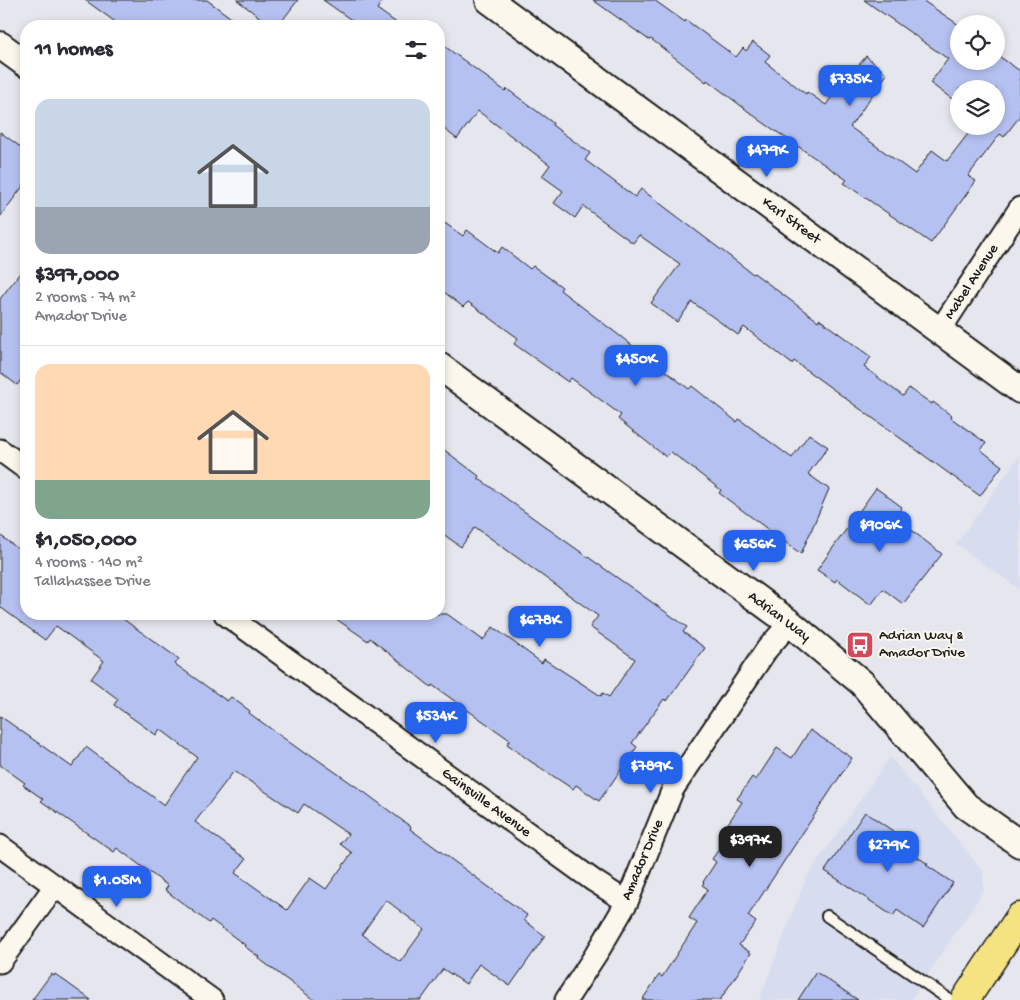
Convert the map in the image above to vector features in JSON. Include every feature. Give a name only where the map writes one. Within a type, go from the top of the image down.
[{"type":"main road","points":[[965,1000],[1020,916]]},
{"type":"street","name":"Karl Street","points":[[489,0],[1020,390]]},
{"type":"street","points":[[0,44],[20,59]]},
{"type":"street","name":"Mabel Avenue","points":[[940,330],[1020,208]]},
{"type":"street","name":"Adrian Way","points":[[445,370],[790,624],[862,683],[966,806],[1020,844]]},
{"type":"street","points":[[0,450],[20,465]]},
{"type":"street","name":"Gainsville Avenue","points":[[233,620],[594,881],[626,902]]},
{"type":"street","name":"Amador Drive","points":[[566,1000],[600,948],[626,902],[673,789],[767,649],[790,624]]},
{"type":"street","points":[[0,846],[212,1000]]},
{"type":"street","points":[[0,962],[55,886]]},
{"type":"lane","points":[[827,916],[950,1000]]},
{"type":"shaded area","points":[[1020,455],[1020,590],[956,544]]},
{"type":"shaded area","points":[[890,757],[983,871],[984,890],[911,1000],[759,1000],[806,878]]},
{"type":"building","points":[[85,0],[207,0],[234,20],[113,20]]},
{"type":"building","points":[[237,0],[298,0],[283,20],[263,20]]},
{"type":"building","points":[[323,0],[383,0],[377,9],[393,20],[351,20]]},
{"type":"building","points":[[593,0],[654,0],[685,22],[686,20],[736,57],[743,48],[746,51],[753,42],[770,55],[765,62],[806,94],[807,92],[826,105],[848,73],[851,75],[866,56],[887,74],[850,127],[915,174],[932,150],[947,161],[967,135],[999,135],[968,176],[976,181],[931,243],[844,183],[847,180],[761,121],[707,80],[706,82],[651,39],[649,40]]},
{"type":"building","points":[[864,0],[922,0],[950,19],[950,70],[1005,70],[1005,60],[1020,71],[1020,116],[1004,137],[1001,135],[1005,135],[1005,80],[950,80],[950,97],[930,83],[948,59]]},
{"type":"building","points":[[445,46],[505,91],[507,89],[553,123],[552,125],[590,153],[585,160],[635,197],[641,189],[753,274],[871,357],[864,367],[903,396],[909,388],[952,416],[951,418],[986,443],[981,450],[1002,466],[980,496],[794,361],[792,364],[744,327],[738,335],[692,302],[677,322],[651,303],[680,264],[639,235],[633,243],[583,206],[575,218],[554,203],[563,191],[542,176],[550,165],[478,111],[457,139],[445,130]]},
{"type":"building","points":[[0,132],[20,147],[20,190],[0,217]]},
{"type":"building","points":[[445,223],[463,236],[467,230],[498,253],[502,247],[530,269],[533,266],[562,287],[560,290],[689,389],[692,386],[737,422],[739,419],[792,458],[809,434],[828,447],[808,474],[829,489],[801,554],[719,493],[721,490],[671,452],[666,457],[618,419],[621,415],[571,378],[568,382],[514,344],[518,338],[468,302],[463,307],[445,293]]},
{"type":"building","points":[[20,273],[20,381],[17,385],[0,372],[0,299]]},
{"type":"building","points":[[445,450],[479,476],[478,478],[687,627],[683,632],[705,648],[667,701],[664,699],[632,743],[637,747],[599,801],[576,785],[573,789],[530,761],[507,744],[510,740],[432,685],[431,687],[370,638],[368,641],[338,620],[445,620],[445,614],[447,614],[483,640],[493,627],[542,663],[544,659],[601,696],[603,693],[609,697],[635,659],[590,627],[598,616],[475,527],[461,547],[445,535]]},
{"type":"building","points":[[876,488],[902,507],[895,517],[942,554],[903,604],[883,589],[871,605],[837,579],[835,582],[817,570]]},
{"type":"building","points":[[0,535],[20,550],[20,620],[124,620],[179,659],[175,664],[227,701],[231,697],[250,711],[249,713],[307,755],[308,753],[411,827],[410,829],[527,915],[524,920],[545,936],[510,986],[479,964],[466,984],[443,969],[421,1000],[314,1000],[258,958],[245,945],[211,920],[209,923],[165,890],[168,886],[117,848],[114,852],[41,801],[43,799],[23,785],[25,783],[0,765],[0,716],[72,767],[86,747],[164,805],[197,757],[160,729],[156,735],[114,705],[118,699],[91,679],[104,661],[56,626],[45,640],[0,607]],"holes":[[[234,771],[298,813],[304,804],[348,834],[340,844],[352,853],[326,889],[310,878],[287,910],[235,873],[246,859],[195,822]],[[386,900],[424,929],[400,962],[362,934]]]},
{"type":"building","points":[[810,730],[852,758],[748,916],[756,922],[739,945],[751,953],[720,1000],[642,1000],[659,975],[662,977],[697,923],[689,918],[708,889],[702,885],[716,862],[712,859],[733,829],[727,825],[742,802],[737,799],[752,777],[756,780],[777,748],[792,758]]},
{"type":"building","points":[[865,812],[893,831],[889,838],[953,883],[923,928],[897,910],[893,916],[825,871]]},
{"type":"building","points":[[816,972],[858,1000],[798,1000]]},
{"type":"building","points":[[51,974],[54,976],[55,974],[91,1000],[32,1000]]},
{"type":"place","name":"Adrian Way & Amador Drive","points":[[860,645]]}]
